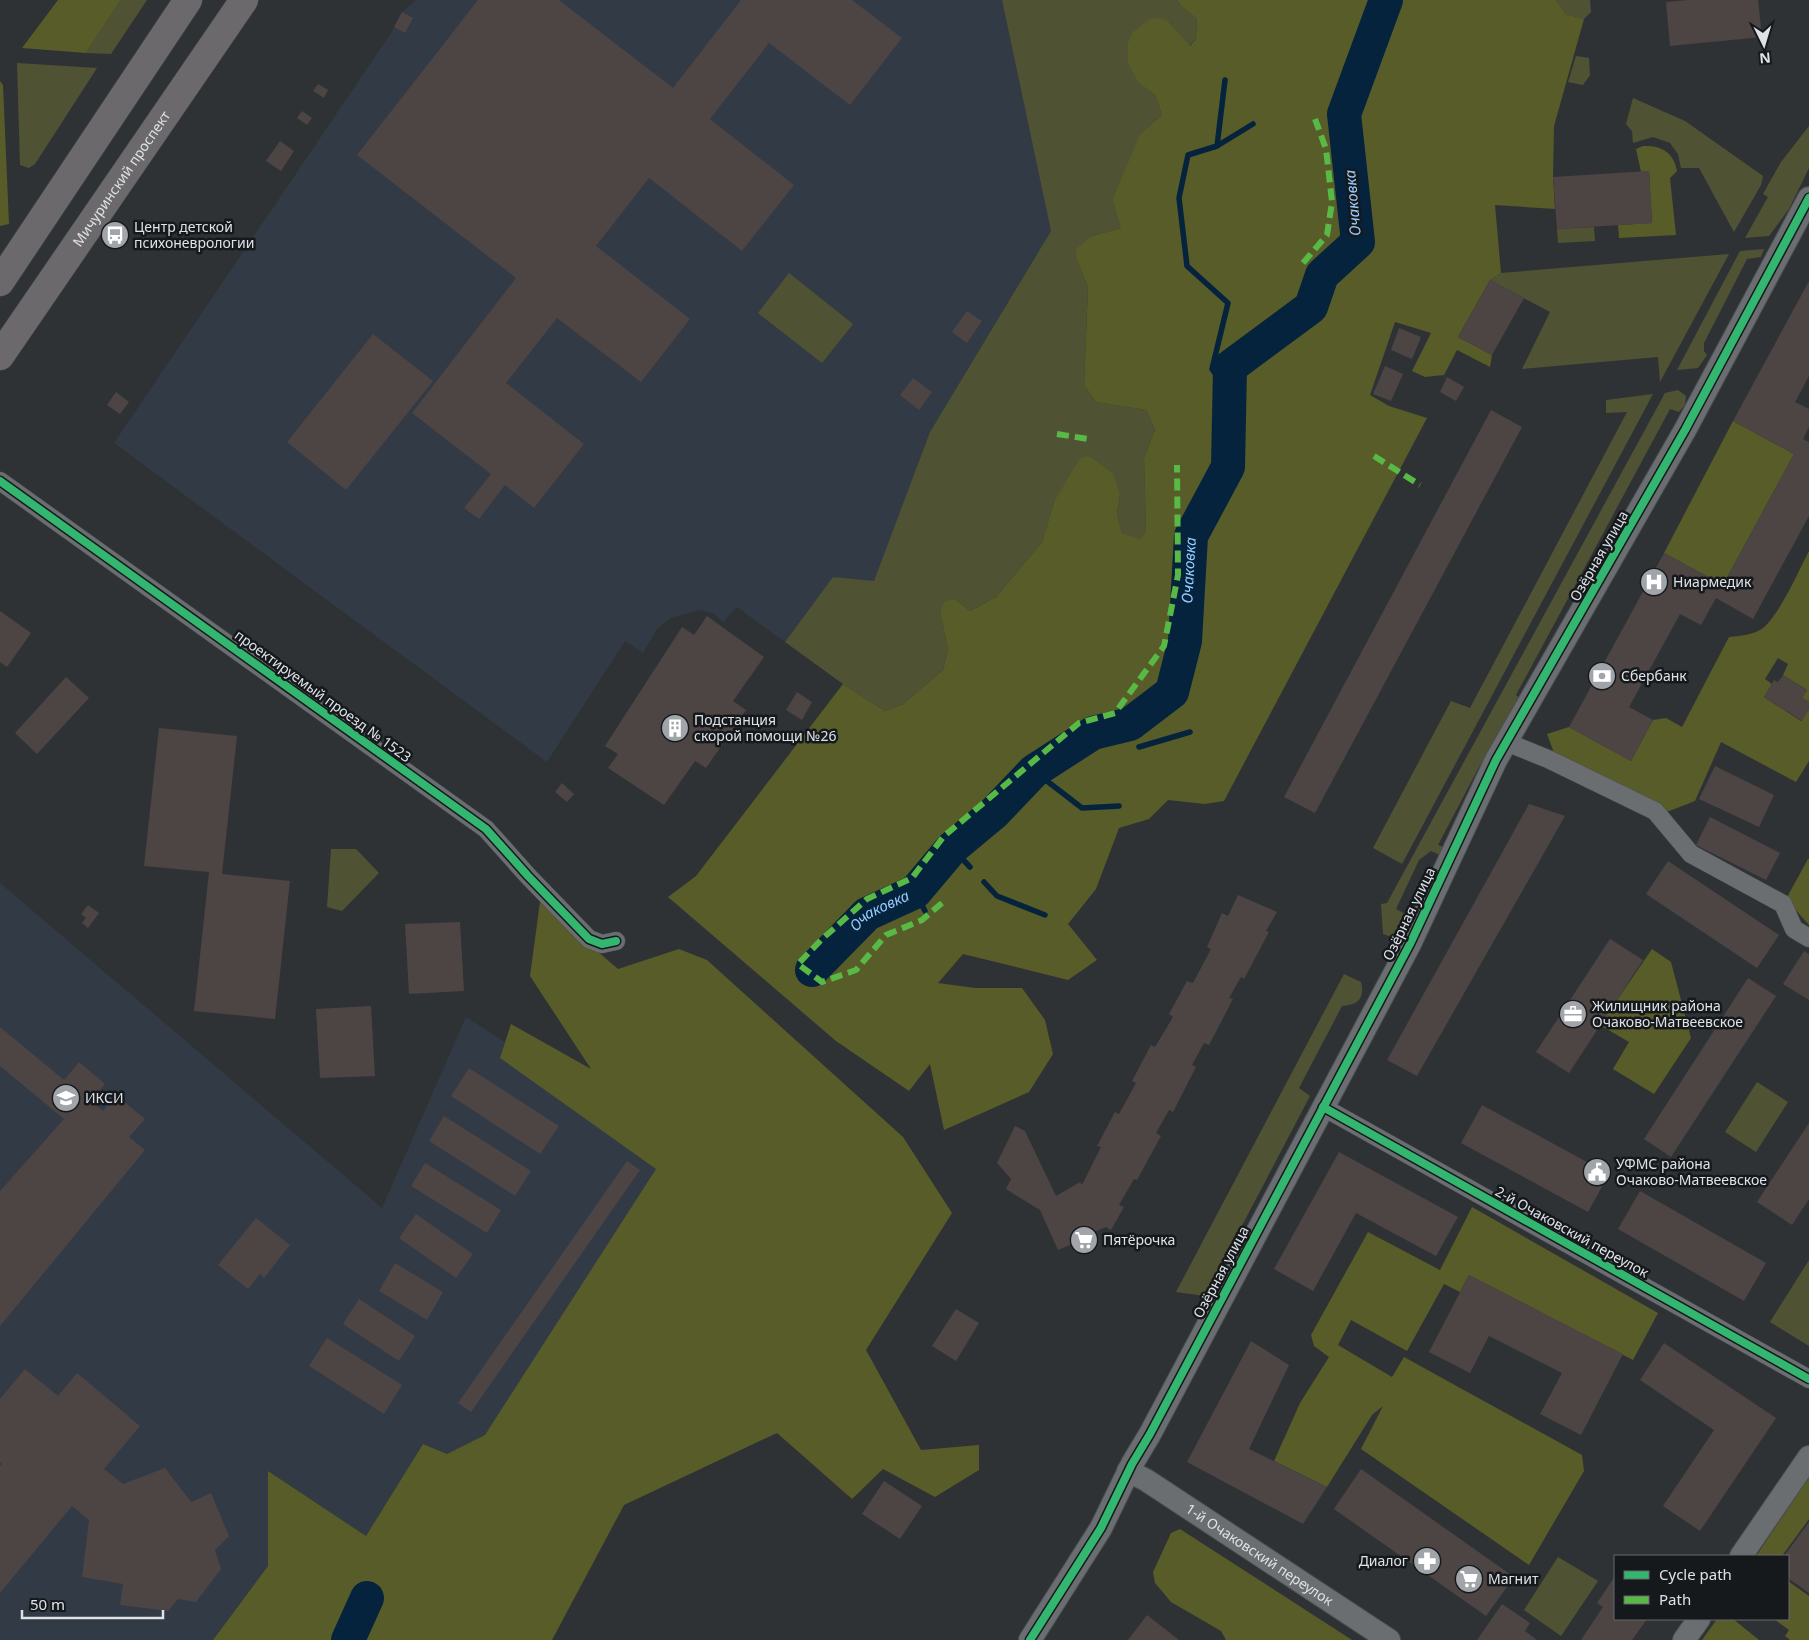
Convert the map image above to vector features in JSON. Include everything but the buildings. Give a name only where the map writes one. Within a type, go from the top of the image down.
[{"type":"main road","points":[[1,278],[188,0]]},
{"type":"main road","name":"Мичуринский проспект","points":[[0,356],[244,0]]},
{"type":"street","name":"Озёрная улица","points":[[1030,1640],[1101,1528],[1128,1472],[1150,1434],[1410,944],[1496,760],[1685,430],[1809,198]]},
{"type":"street","name":"проектируемый проезд № 1523","points":[[0,480],[486,829],[589,939],[602,944],[616,941]]},
{"type":"street","points":[[1506,742],[1548,759],[1656,811],[1692,854],[1783,904],[1794,929],[1809,938]]},
{"type":"street","name":"2-й Очаковский переулок","points":[[1323,1107],[1809,1379]]},
{"type":"street","points":[[1742,1555],[1809,1457]]},
{"type":"street","name":"1-й Очаковский переулок","points":[[1128,1472],[1146,1480],[1389,1640]]},
{"type":"street","points":[[1684,1640],[1698,1620]]},
{"type":"shaded area","points":[[416,0],[1002,0],[1051,231],[930,432],[874,582],[833,577],[785,642],[737,607],[723,622],[713,613],[700,610],[670,618],[657,629],[643,653],[625,641],[547,762],[114,443],[391,33],[402,12]]},
{"type":"shaded area","points":[[0,883],[382,1208],[466,1017],[689,1160],[485,1435],[447,1454],[423,1444],[366,1536],[268,1471],[268,1566],[213,1640],[0,1640]]},
{"type":"green space","points":[[58,0],[121,0],[86,53],[22,48]]},
{"type":"green space","points":[[121,0],[147,0],[111,54],[86,53]]},
{"type":"green space","points":[[1002,0],[1177,0],[1181,6],[1197,19],[1196,39],[1189,46],[1169,22],[1139,82],[1155,95],[1162,115],[1140,134],[1121,228],[1092,236],[1076,258],[1088,287],[1084,385],[1096,402],[1146,410],[1155,430],[1144,458],[1146,531],[1141,540],[1122,533],[1117,514],[1120,494],[1054,502],[1042,542],[996,597],[970,611],[955,599],[940,611],[948,650],[943,670],[903,704],[885,711],[843,684],[785,642],[833,577],[874,581],[930,432],[1051,231]]},
{"type":"green space","points":[[1177,0],[1556,0],[1566,14],[1584,19],[1554,126],[1553,177],[1555,209],[1495,205],[1501,273],[1490,280],[1458,337],[1492,355],[1490,367],[1457,350],[1444,375],[1425,377],[1412,371],[1431,333],[1395,322],[1370,395],[1389,406],[1427,418],[1224,801],[1205,804],[1168,800],[1149,819],[1119,828],[1096,889],[1068,924],[1097,960],[1068,980],[963,954],[938,983],[975,988],[1022,988],[1045,1020],[1053,1054],[1029,1092],[944,1130],[930,1064],[909,1091],[836,1041],[668,897],[696,876],[843,684],[885,711],[903,704],[943,670],[948,650],[940,611],[945,601],[955,599],[970,611],[996,597],[1042,542],[1054,502],[1080,458],[1089,456],[1113,474],[1120,494],[1117,514],[1122,533],[1141,539],[1146,531],[1144,458],[1155,430],[1146,410],[1096,402],[1084,385],[1088,287],[1076,258],[1077,248],[1092,236],[1121,228],[1113,199],[1140,134],[1162,115],[1155,95],[1138,82],[1128,63],[1128,43],[1132,33],[1149,19],[1160,18],[1169,22],[1190,46],[1196,39],[1197,19],[1181,6]]},
{"type":"green space","points":[[1556,0],[1590,0],[1591,12],[1584,19],[1566,14]]},
{"type":"green space","points":[[1576,56],[1589,58],[1590,75],[1583,85],[1568,82]]},
{"type":"green space","points":[[17,63],[97,68],[35,164],[29,168],[20,165]]},
{"type":"green space","points":[[0,81],[3,85],[9,224],[0,226]]},
{"type":"green space","points":[[1633,98],[1685,121],[1763,176],[1761,185],[1734,232],[1699,168],[1681,168],[1678,154],[1670,143],[1653,137],[1633,143],[1632,131],[1626,124]]},
{"type":"green space","points":[[1809,126],[1809,168],[1789,209],[1769,236],[1745,238],[1768,197],[1763,194],[1781,162]]},
{"type":"green space","points":[[1643,146],[1656,147],[1666,151],[1673,159],[1677,171],[1670,178],[1676,235],[1619,238],[1618,225],[1652,223],[1649,171],[1641,172],[1636,149]]},
{"type":"green space","points":[[1594,227],[1595,241],[1558,243],[1557,229]]},
{"type":"green space","points":[[1764,249],[1761,257],[1747,259],[1704,343],[1704,351],[1707,355],[1698,368],[1677,370],[1740,251]]},
{"type":"green space","points":[[1729,254],[1660,382],[1658,357],[1522,369],[1550,312],[1490,280],[1501,273]]},
{"type":"green space","points":[[789,273],[853,324],[822,363],[758,313]]},
{"type":"green space","points":[[1678,390],[1686,396],[1685,405],[1679,412],[1670,409],[1516,695],[1523,701],[1488,765],[1480,765],[1438,845],[1446,848],[1444,857],[1431,851],[1419,860],[1396,909],[1409,916],[1397,939],[1383,934],[1381,904],[1387,903],[1665,393]]},
{"type":"green space","points":[[1653,394],[1402,864],[1373,848],[1451,701],[1470,708],[1627,412],[1606,413],[1606,400]]},
{"type":"green space","points":[[1733,421],[1794,454],[1723,585],[1664,553]]},
{"type":"green space","points":[[1809,551],[1809,702],[1802,698],[1807,690],[1783,675],[1788,664],[1778,658],[1765,679],[1772,684],[1764,697],[1801,721],[1809,709],[1809,761],[1796,782],[1721,742],[1695,801],[1659,815],[1548,759],[1553,750],[1547,734],[1569,727],[1631,761],[1653,720],[1666,718],[1682,727],[1729,637],[1753,633],[1767,625],[1794,582]]},
{"type":"green space","points":[[331,849],[356,849],[379,873],[342,911],[327,907]]},
{"type":"green space","points":[[1809,859],[1809,925],[1786,899]]},
{"type":"green space","points":[[540,902],[618,969],[679,949],[707,960],[903,1137],[952,1213],[866,1350],[921,1450],[979,1445],[979,1470],[935,1497],[883,1469],[852,1499],[777,1433],[624,1505],[552,1640],[213,1640],[268,1566],[268,1471],[366,1536],[423,1444],[447,1454],[485,1435],[656,1169],[500,1058],[511,1024],[591,1069],[530,976]]},
{"type":"green space","points":[[1652,949],[1671,962],[1691,1038],[1654,1094],[1613,1069],[1629,1042],[1600,1025]]},
{"type":"green space","points":[[1344,974],[1361,982],[1361,997],[1352,1004],[1342,1006],[1299,1088],[1310,1096],[1205,1296],[1176,1292]]},
{"type":"green space","points":[[1757,1082],[1788,1102],[1756,1152],[1725,1132]]},
{"type":"green space","points":[[1472,1207],[1658,1313],[1633,1360],[1469,1275],[1460,1292],[1444,1284],[1407,1351],[1351,1320],[1338,1345],[1392,1377],[1404,1357],[1582,1455],[1584,1471],[1529,1565],[1361,1449],[1383,1406],[1372,1415],[1327,1487],[1274,1461],[1300,1403],[1329,1357],[1314,1346],[1311,1335],[1368,1232],[1440,1270]]},
{"type":"green space","points":[[1809,1260],[1809,1346],[1770,1322]]},
{"type":"green space","points":[[1809,1477],[1809,1519],[1783,1555],[1757,1555]]},
{"type":"green space","points":[[1180,1529],[1352,1640],[1226,1640],[1221,1631],[1171,1602],[1155,1583],[1153,1572],[1171,1533]]},
{"type":"green space","points":[[1558,1557],[1598,1581],[1561,1636],[1524,1610]]},
{"type":"green space","points":[[1789,1582],[1809,1596],[1809,1640],[1790,1640],[1785,1636],[1789,1630],[1775,1620],[1789,1620]]},
{"type":"green space","points":[[1716,1620],[1734,1620],[1759,1640],[1702,1640]]},
{"type":"waterway","name":"Очаковка","points":[[812,970],[867,914],[915,892],[952,848],[994,813],[1034,771],[1093,733],[1130,724],[1172,692],[1185,641],[1191,536],[1228,467],[1230,367],[1311,307],[1322,275],[1358,242],[1344,114],[1386,0]]},
{"type":"waterway","points":[[1225,80],[1217,146],[1188,155],[1179,198],[1187,266],[1228,303],[1212,369],[1230,395]]},
{"type":"waterway","points":[[1217,146],[1253,124]]},
{"type":"waterway","points":[[1139,747],[1190,732]]},
{"type":"waterway","points":[[1034,771],[1082,808],[1119,806]]},
{"type":"waterway","points":[[952,848],[970,867]]},
{"type":"waterway","points":[[984,882],[997,896],[1045,915]]},
{"type":"waterway","points":[[915,892],[925,911]]},
{"type":"waterway","name":"Очаковка","points":[[348,1640],[367,1598]]},
{"type":"marked path","points":[[1303,263],[1327,235],[1332,202],[1326,149],[1315,119]]},
{"type":"marked path","points":[[1057,434],[1088,439]]},
{"type":"marked path","points":[[1374,456],[1420,485]]},
{"type":"marked path","points":[[942,903],[922,920],[886,935],[856,970],[822,982],[798,964],[822,939],[867,899],[912,878],[944,836],[1079,723],[1115,713],[1164,646],[1178,575],[1177,465]]},
{"type":"cycle path","points":[[1030,1640],[1101,1528],[1132,1464],[1150,1434],[1410,944],[1496,760],[1685,430],[1809,198]]},
{"type":"cycle path","points":[[0,481],[486,829],[589,939],[602,944],[616,941]]},
{"type":"cycle path","points":[[1323,1107],[1809,1379]]},
{"type":"place","name":"Центр детской психоневрологии","points":[[115,235]]},
{"type":"place","name":"Ниармедик","points":[[1654,582]]},
{"type":"place","name":"Сбербанк","points":[[1602,676]]},
{"type":"place","name":"Подстанция скорой помощи №26","points":[[675,728]]},
{"type":"place","name":"Жилищник района Очаково-Матвеевское","points":[[1573,1014]]},
{"type":"place","name":"ИКСИ","points":[[66,1098]]},
{"type":"place","name":"УФМС района Очаково-Матвеевское","points":[[1597,1172]]},
{"type":"place","name":"Пятёрочка","points":[[1084,1240]]},
{"type":"place","name":"Диалог","points":[[1427,1561]]},
{"type":"place","name":"Магнит","points":[[1469,1579]]}]
